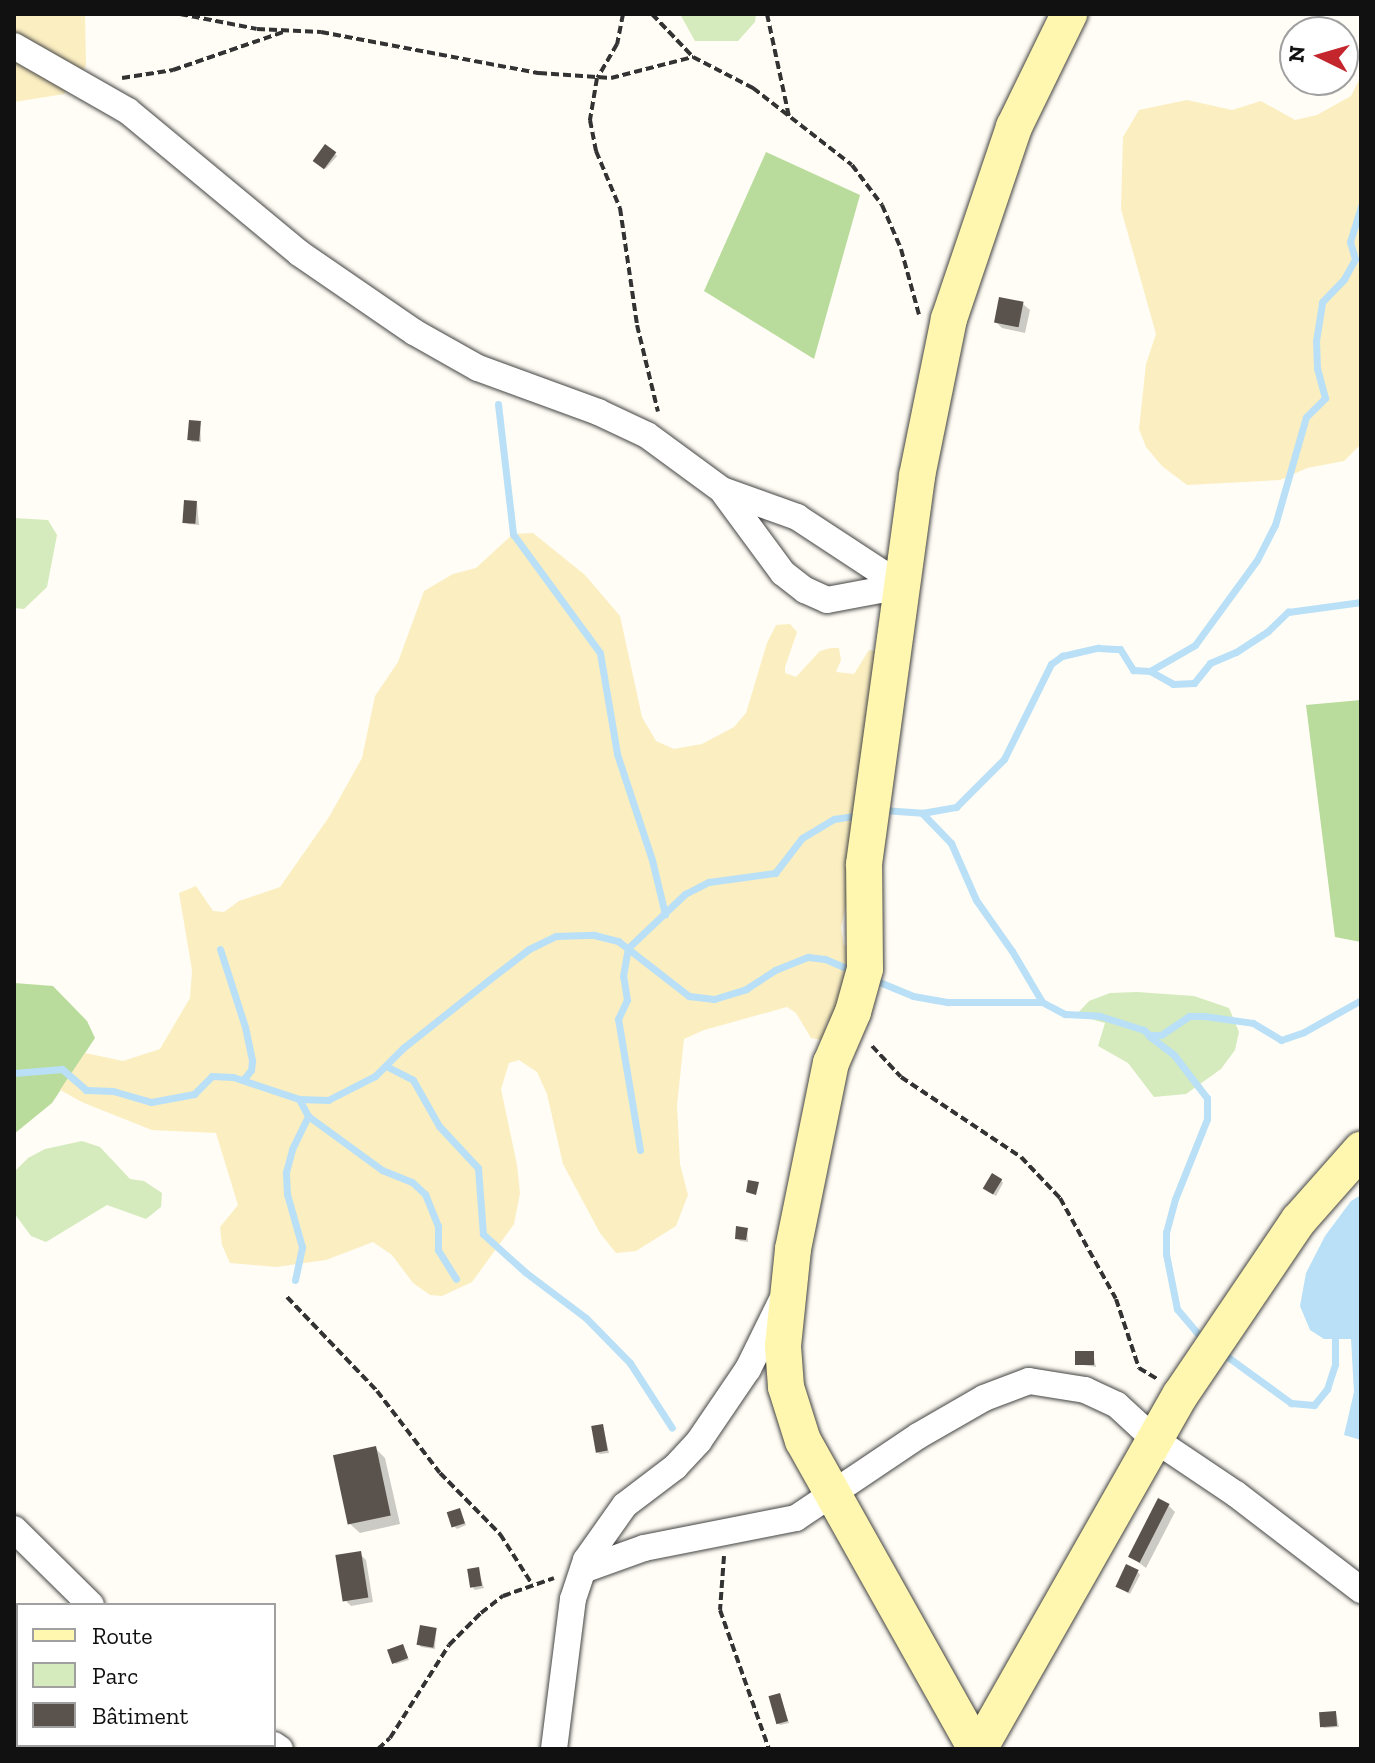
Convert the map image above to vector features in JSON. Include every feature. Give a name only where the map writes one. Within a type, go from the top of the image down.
[{"type":"street","points":[[978,1749],[803,1441],[786,1387],[783,1346],[793,1249],[831,1063],[853,1012],[865,969],[864,864],[917,476],[949,319],[1014,127],[1069,14]]},
{"type":"street","points":[[14,46],[128,111],[299,253],[414,332],[478,368],[598,412],[647,435],[722,490],[797,517],[902,586]]},
{"type":"street","points":[[722,490],[783,573],[805,590],[827,600],[902,586]]},
{"type":"street","points":[[978,1749],[1181,1394],[1299,1220],[1361,1150]]},
{"type":"street","points":[[554,1749],[573,1599],[583,1570],[604,1531],[625,1505],[675,1467],[699,1441],[748,1369],[790,1283]]},
{"type":"street","points":[[583,1570],[644,1548],[796,1518],[833,1497],[918,1436],[984,1398],[1029,1381],[1085,1390],[1117,1405],[1154,1439],[1236,1494],[1361,1590]]},
{"type":"street","points":[[14,1529],[89,1603]]},
{"type":"path","points":[[180,14],[257,29],[349,36],[539,73],[597,78],[611,78],[693,57]]},
{"type":"path","points":[[623,14],[617,44],[597,78],[590,120],[596,151],[620,208],[639,338],[670,452]]},
{"type":"path","points":[[652,14],[693,57],[753,88],[852,165],[882,205],[901,249],[920,316]]},
{"type":"path","points":[[767,14],[789,117]]},
{"type":"path","points":[[81,85],[173,70],[288,30]]},
{"type":"path","points":[[853,1012],[874,1051],[901,1077],[1021,1157],[1060,1198],[1116,1299],[1139,1368],[1181,1394]]},
{"type":"path","points":[[287,1297],[377,1391],[440,1473],[500,1534],[532,1584]]},
{"type":"path","points":[[726,1530],[720,1610],[769,1749]]},
{"type":"path","points":[[378,1749],[390,1738],[449,1645],[503,1596],[532,1584],[583,1570]]},
{"type":"green space","points":[[680,14],[756,14],[755,22],[738,41],[695,41]]},
{"type":"green space","points":[[766,152],[860,195],[814,359],[704,291]]},
{"type":"green space","points":[[14,518],[48,520],[57,535],[47,587],[24,609],[14,608]]},
{"type":"green space","points":[[1361,700],[1361,942],[1335,937],[1306,705]]},
{"type":"green space","points":[[14,983],[53,986],[87,1021],[95,1038],[52,1103],[14,1134]]},
{"type":"green space","points":[[1110,993],[1194,996],[1229,1008],[1239,1032],[1235,1050],[1221,1069],[1186,1094],[1154,1097],[1128,1063],[1098,1046],[1105,1023],[1076,1015],[1089,1001]]},
{"type":"green space","points":[[82,1141],[100,1147],[130,1179],[144,1181],[162,1193],[161,1207],[146,1219],[107,1205],[46,1242],[31,1236],[14,1213],[14,1172],[28,1158],[45,1149]]},
{"type":"sand","points":[[14,14],[85,14],[86,66],[64,94],[14,102]]},
{"type":"sand","points":[[1361,76],[1361,444],[1344,461],[1307,468],[1280,480],[1187,485],[1162,466],[1146,447],[1139,429],[1146,364],[1156,334],[1121,209],[1123,137],[1139,110],[1187,100],[1232,110],[1261,101],[1295,120],[1317,115],[1351,96],[1359,96]]},
{"type":"sand","points":[[533,533],[585,575],[620,616],[642,717],[656,741],[674,749],[702,744],[734,727],[746,713],[767,643],[776,625],[790,624],[797,632],[785,667],[785,673],[796,677],[820,651],[831,648],[839,648],[841,660],[836,672],[854,674],[869,650],[885,653],[854,869],[841,928],[844,945],[859,949],[845,1013],[827,1022],[822,1040],[811,1038],[796,1013],[787,1007],[704,1030],[684,1039],[677,1105],[680,1164],[688,1195],[676,1226],[636,1251],[616,1253],[600,1233],[563,1164],[547,1094],[537,1072],[519,1060],[509,1063],[501,1089],[520,1193],[514,1224],[472,1282],[442,1296],[430,1295],[413,1283],[392,1255],[373,1242],[326,1260],[276,1267],[230,1263],[222,1245],[220,1227],[238,1205],[216,1133],[152,1130],[60,1090],[85,1053],[123,1061],[160,1049],[190,998],[192,970],[179,893],[196,886],[213,911],[224,912],[239,901],[280,887],[329,817],[362,758],[375,696],[398,662],[424,591],[453,574],[476,568],[513,534]]},
{"type":"water","points":[[1361,1195],[1361,1440],[1344,1435],[1354,1392],[1351,1339],[1324,1339],[1310,1330],[1300,1306],[1306,1273],[1325,1236],[1351,1201]]},
{"type":"building","points":[[325,144],[336,152],[324,169],[313,161]]},
{"type":"building","points":[[999,297],[1024,302],[1019,327],[994,323]]},
{"type":"building","points":[[189,420],[201,421],[199,441],[187,440]]},
{"type":"building","points":[[184,500],[197,501],[195,524],[182,523]]},
{"type":"building","points":[[992,1173],[1002,1179],[993,1195],[983,1188]]},
{"type":"building","points":[[748,1180],[759,1182],[756,1195],[746,1192]]},
{"type":"building","points":[[736,1226],[748,1228],[746,1240],[735,1239]]},
{"type":"building","points":[[1075,1351],[1094,1351],[1094,1365],[1075,1365]]},
{"type":"building","points":[[603,1424],[608,1451],[596,1453],[591,1426]]},
{"type":"building","points":[[376,1446],[391,1515],[348,1525],[333,1455]]},
{"type":"building","points":[[1158,1498],[1170,1504],[1140,1563],[1128,1557]]},
{"type":"building","points":[[460,1508],[465,1523],[452,1528],[447,1512]]},
{"type":"building","points":[[361,1551],[368,1597],[343,1601],[335,1555]]},
{"type":"building","points":[[1126,1564],[1139,1570],[1128,1593],[1115,1587]]},
{"type":"building","points":[[479,1567],[482,1586],[470,1588],[467,1569]]},
{"type":"building","points":[[14,1605],[16,1622],[14,1637]]},
{"type":"building","points":[[420,1625],[437,1628],[433,1648],[417,1645]]},
{"type":"building","points":[[403,1644],[408,1658],[392,1664],[387,1650]]},
{"type":"building","points":[[780,1693],[788,1721],[776,1724],[768,1696]]},
{"type":"building","points":[[1336,1711],[1337,1726],[1320,1727],[1319,1712]]},
{"type":"waterway","points":[[1150,671],[1195,645],[1257,560],[1275,525],[1306,417],[1325,398],[1317,369],[1316,341],[1322,302],[1344,279],[1355,259],[1350,242],[1361,205]]},
{"type":"waterway","points":[[498,404],[513,534],[600,653],[617,754],[652,860],[665,914]]},
{"type":"waterway","points":[[922,813],[956,807],[1004,759],[1051,664],[1062,656],[1098,648],[1120,649],[1133,670],[1150,671],[1173,684],[1194,683],[1210,663],[1236,652],[1268,631],[1288,612],[1361,602]]},
{"type":"waterway","points":[[883,810],[922,813],[951,843],[976,900],[1012,951],[1042,1002],[1065,1014],[1100,1016],[1144,1030],[1149,1035],[1161,1035],[1189,1016],[1204,1016],[1253,1023],[1281,1040],[1304,1032],[1361,1000]]},
{"type":"waterway","points":[[640,1150],[618,1019],[627,1000],[623,976],[628,948],[685,894],[709,882],[775,873],[802,838],[834,819],[859,815]]},
{"type":"waterway","points":[[14,1073],[62,1069],[86,1090],[113,1091],[151,1102],[194,1094],[212,1076],[233,1077],[299,1099],[328,1100],[375,1076],[403,1048],[490,979],[529,949],[556,936],[594,935],[618,941],[689,996],[714,999],[746,989],[775,970],[808,957],[825,959],[853,971]]},
{"type":"waterway","points":[[220,949],[245,1027],[252,1061],[251,1070],[243,1080]]},
{"type":"waterway","points":[[872,979],[913,996],[948,1002],[1042,1002]]},
{"type":"waterway","points":[[1149,1036],[1174,1055],[1207,1098],[1207,1119],[1175,1199],[1166,1232],[1166,1254],[1177,1309],[1204,1341]]},
{"type":"waterway","points":[[386,1066],[413,1080],[439,1126],[478,1168],[483,1234],[525,1272],[586,1318],[630,1363],[672,1428]]},
{"type":"waterway","points":[[299,1099],[308,1116],[382,1170],[412,1182],[425,1194],[438,1226],[438,1250],[456,1279]]},
{"type":"waterway","points":[[295,1280],[302,1247],[287,1194],[286,1172],[292,1149],[308,1116]]},
{"type":"waterway","points":[[1221,1352],[1291,1403],[1314,1405],[1327,1389],[1335,1364],[1335,1339]]}]
